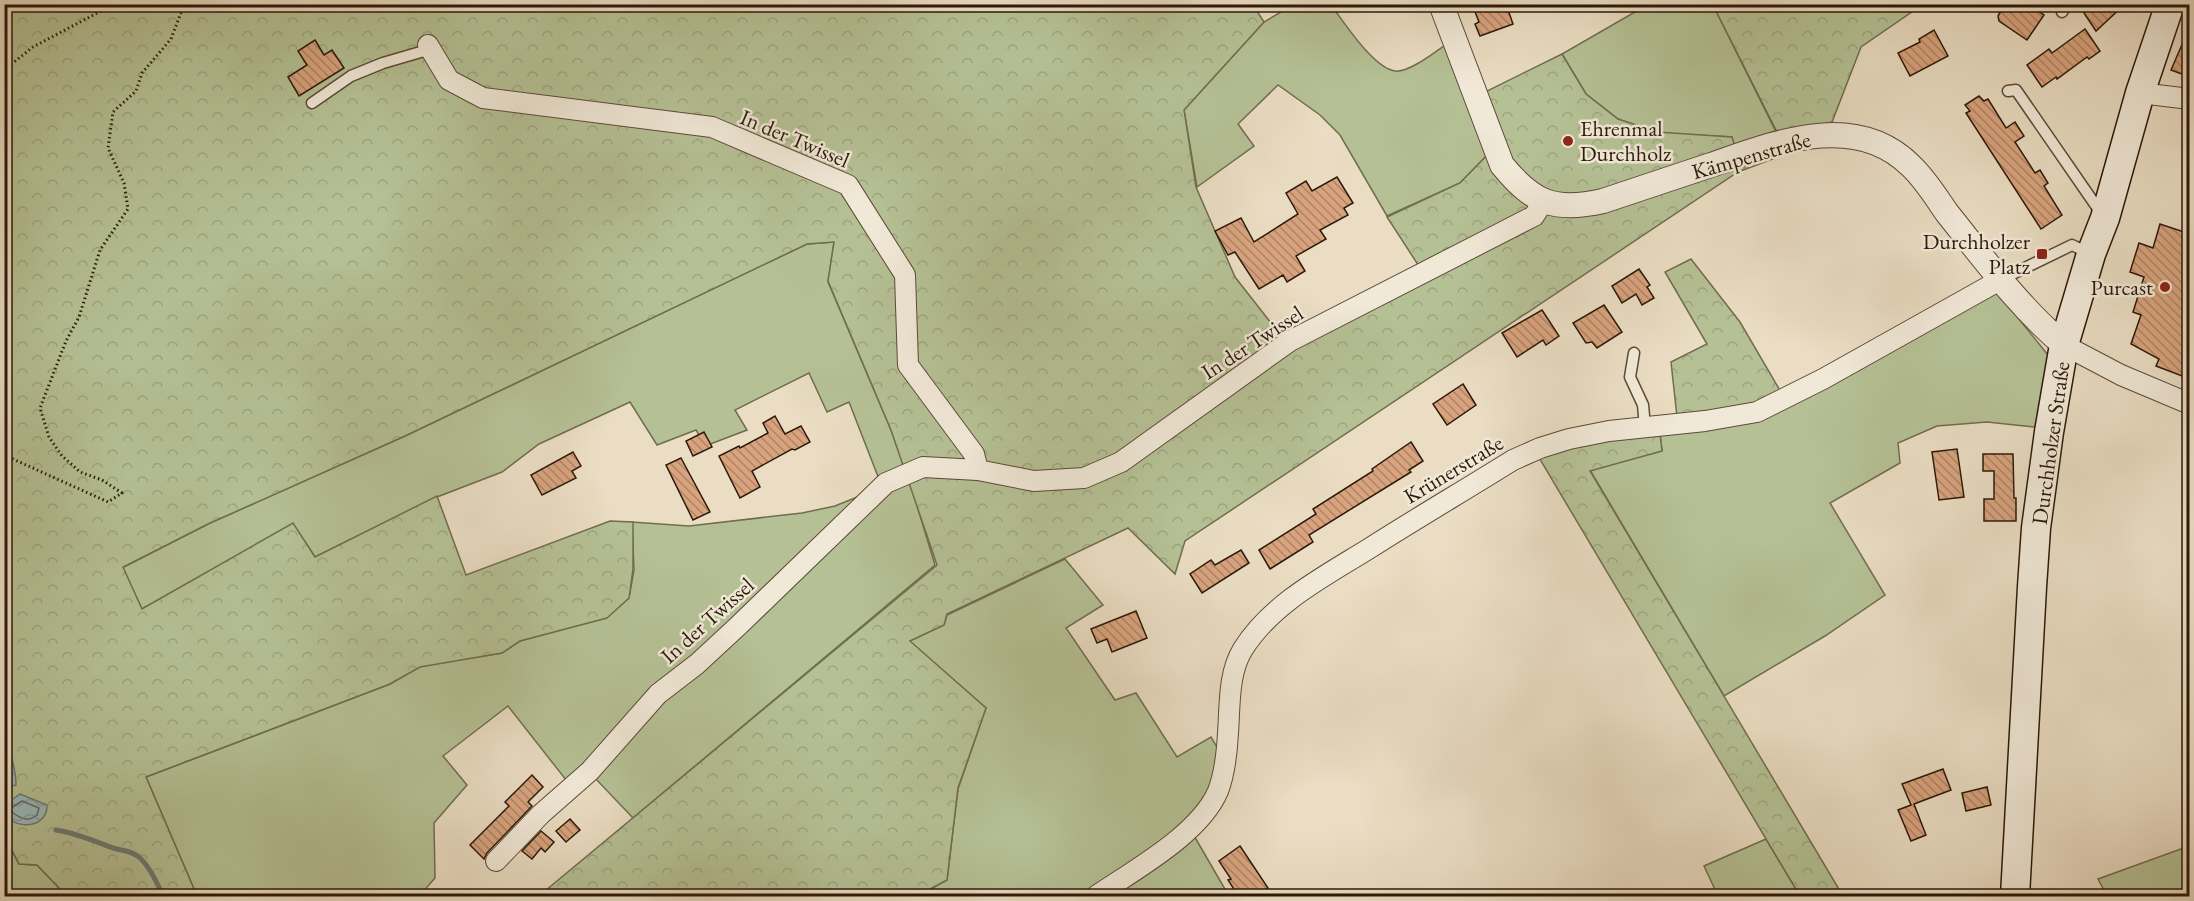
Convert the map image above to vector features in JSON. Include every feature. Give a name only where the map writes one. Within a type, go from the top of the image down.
[{"type":"main road","name":"Durchholzer Straße","points":[[2015,897],[2036,528],[2064,345],[2091,254],[2105,218],[2140,93],[2170,4]]},
{"type":"street","name":"Kämpenstraße","points":[[1441,4],[1502,165],[1517,183],[1543,202],[1580,206],[1603,201],[1770,145],[1808,136],[1832,134],[1857,136],[1894,151],[1912,167],[2000,280],[2043,327],[2064,345]]},
{"type":"street","name":"In der Twissel","points":[[430,47],[449,80],[483,98],[712,127],[848,185],[905,275],[908,365],[974,454],[978,470]]},
{"type":"street","points":[[2140,93],[2190,99]]},
{"type":"street","name":"In der Twissel","points":[[496,861],[541,814],[590,771],[658,694],[697,664],[737,627],[886,483],[924,467],[978,470],[1034,481],[1084,478],[1121,462],[1290,342],[1534,216],[1543,202]]},
{"type":"street","name":"Krünerstraße","points":[[1096,897],[1192,828],[1212,802],[1218,790],[1226,759],[1231,688],[1236,664],[1243,649],[1276,612],[1321,578],[1513,460],[1540,448],[1569,439],[1757,412],[1823,379],[2000,280]]},
{"type":"street","points":[[2064,345],[2121,375],[2190,404]]},
{"type":"lane","points":[[312,103],[351,76],[430,47]]},
{"type":"lane","points":[[2008,91],[2016,90],[2105,218]]},
{"type":"lane","points":[[2000,280],[2072,245],[2091,254]]},
{"type":"lane","points":[[1634,353],[1630,377],[1643,405],[1645,427]]},
{"type":"path","points":[[4,70],[33,47],[114,4]]},
{"type":"path","points":[[4,456],[108,502],[122,493],[102,480],[80,472],[62,456],[49,437],[40,408],[66,342],[80,317],[100,250],[128,209],[124,183],[108,148],[113,112],[136,91],[142,73],[171,39],[182,10],[179,4]]},
{"type":"green space","points":[[5,5],[1253,5],[1264,22],[1184,110],[1196,187],[1235,277],[1289,346],[1426,277],[1387,217],[1460,183],[1500,142],[1481,94],[1562,54],[1586,94],[1618,119],[1657,132],[1732,137],[1740,163],[1815,143],[1738,172],[1185,541],[1175,574],[1128,528],[947,614],[944,625],[910,641],[986,708],[958,788],[947,880],[917,896],[539,896],[937,565],[891,430],[828,281],[834,242],[807,244],[405,436],[208,524],[123,567],[142,609],[293,523],[315,557],[437,496],[466,575],[610,521],[633,522],[633,569],[629,598],[607,618],[520,641],[502,653],[420,667],[390,684],[146,777],[197,896],[64,896],[37,865],[19,864],[5,836]]},
{"type":"green space","points":[[1293,5],[1331,5],[1369,53],[1386,68],[1395,71],[1408,69],[1448,43],[1491,151],[1460,183],[1387,216],[1340,135],[1320,115],[1278,85],[1238,124],[1254,146],[1197,187],[1184,110],[1264,22]]},
{"type":"green space","points":[[1647,5],[1713,5],[1778,136],[1736,152],[1732,137],[1658,133],[1618,119],[1586,94],[1562,54]]},
{"type":"green space","points":[[1713,5],[1922,5],[1861,47],[1832,122],[1779,136]]},
{"type":"green space","points":[[834,242],[828,282],[906,471],[879,479],[849,402],[827,412],[809,373],[735,410],[747,430],[705,446],[696,430],[657,445],[630,402],[539,444],[502,472],[437,497],[315,557],[293,524],[142,609],[122,568],[208,524],[405,436],[807,244]]},
{"type":"green space","points":[[1691,259],[1740,322],[1782,394],[1758,405],[1677,417],[1671,362],[1707,344],[1665,272]]},
{"type":"green space","points":[[1998,293],[2048,355],[2048,380],[2035,427],[1987,422],[1937,426],[1898,443],[1900,463],[1830,503],[1885,595],[1825,636],[1724,696],[1590,470],[1662,451],[1660,434],[1701,428]]},
{"type":"green space","points":[[1660,434],[1662,451],[1590,471],[1843,896],[1800,896],[1538,456],[1570,445]]},
{"type":"green space","points":[[908,476],[935,565],[633,818],[594,777],[629,730]]},
{"type":"green space","points":[[872,491],[570,785],[508,706],[443,756],[467,785],[434,823],[435,878],[422,893],[415,896],[197,896],[146,777],[390,684],[420,666],[502,653],[520,641],[607,617],[629,598],[634,570],[632,522],[689,526],[802,513],[835,506]]},
{"type":"green space","points":[[1065,559],[1103,605],[1066,628],[1115,700],[1136,693],[1177,757],[1211,737],[1220,752],[1211,787],[1184,825],[1082,896],[918,896],[947,880],[958,789],[986,708],[909,641],[944,625],[947,615]]},
{"type":"green space","points":[[1193,834],[1229,896],[1109,896]]},
{"type":"green space","points":[[4,836],[19,864],[37,865],[64,896],[5,896]]},
{"type":"green space","points":[[1766,839],[1800,896],[1718,896],[1704,866]]},
{"type":"green space","points":[[2189,846],[2189,896],[2107,896],[2098,879]]},
{"type":"water","points":[[5,740],[13,762],[16,785],[5,787]]},
{"type":"water","points":[[20,794],[47,805],[45,814],[40,820],[25,825],[10,819],[6,813],[6,804]]},
{"type":"building","points":[[1472,4],[1506,4],[1513,24],[1480,36],[1475,24],[1479,22]]},
{"type":"building","points":[[2078,4],[2125,4],[2096,31]]},
{"type":"building","points":[[2029,5],[2044,15],[2027,40],[1999,21],[1998,16],[2001,11]]},
{"type":"building","points":[[2190,26],[2190,77],[2171,70]]},
{"type":"building","points":[[2085,29],[2100,51],[2042,87],[2027,65],[2049,49],[2052,53]]},
{"type":"building","points":[[1934,30],[1948,56],[1910,76],[1898,53],[1920,42],[1919,39]]},
{"type":"building","points":[[315,40],[324,55],[332,50],[344,68],[299,96],[288,77],[307,65],[298,51]]},
{"type":"building","points":[[1979,96],[1984,101],[1988,99],[2006,128],[2015,122],[2024,136],[2015,142],[2035,173],[2040,170],[2048,183],[2044,186],[2062,215],[2041,229],[1966,113],[1970,111],[1965,105]]},
{"type":"building","points":[[1337,177],[1353,203],[1344,208],[1348,215],[1320,230],[1326,239],[1296,256],[1305,271],[1287,282],[1283,275],[1259,289],[1235,252],[1228,255],[1215,231],[1241,218],[1254,242],[1298,214],[1286,193],[1306,181],[1312,191]]},
{"type":"building","points":[[2160,224],[2190,234],[2190,379],[2156,366],[2159,359],[2131,344],[2141,315],[2133,312],[2144,277],[2130,272],[2139,243],[2153,248]]},
{"type":"building","points":[[1639,269],[1650,285],[1647,287],[1654,298],[1642,305],[1636,294],[1622,303],[1612,286]]},
{"type":"building","points":[[1604,305],[1622,332],[1597,348],[1592,342],[1586,343],[1573,323]]},
{"type":"building","points":[[1542,310],[1559,336],[1546,345],[1543,340],[1517,357],[1502,333]]},
{"type":"building","points":[[1463,384],[1476,405],[1447,425],[1433,404]]},
{"type":"building","points":[[775,416],[785,434],[801,426],[810,442],[752,471],[760,487],[740,498],[719,456],[768,433],[763,423]]},
{"type":"building","points":[[704,432],[712,447],[693,456],[686,441]]},
{"type":"building","points":[[1411,442],[1423,461],[1409,470],[1411,472],[1309,535],[1313,542],[1270,569],[1259,550],[1316,514],[1313,509],[1373,471],[1372,469]]},
{"type":"building","points":[[1957,449],[1964,497],[1939,500],[1932,452]]},
{"type":"building","points":[[573,452],[581,466],[572,471],[576,478],[542,495],[531,475]]},
{"type":"building","points":[[1983,454],[2013,454],[2016,521],[1984,521],[1984,499],[1994,499],[1994,471],[1983,471]]},
{"type":"building","points":[[681,458],[710,512],[693,520],[666,465]]},
{"type":"building","points":[[1241,550],[1249,563],[1202,593],[1190,574],[1211,560],[1215,565]]},
{"type":"building","points":[[1136,611],[1147,638],[1112,652],[1107,639],[1097,643],[1091,629]]},
{"type":"building","points":[[1943,769],[1951,790],[1914,804],[1926,835],[1911,841],[1898,810],[1911,805],[1902,784]]},
{"type":"building","points":[[532,775],[543,787],[528,802],[532,806],[487,853],[484,859],[470,845],[509,806],[505,802]]},
{"type":"building","points":[[1987,787],[1991,805],[1966,811],[1962,793]]},
{"type":"building","points":[[570,819],[580,830],[566,842],[556,831]]},
{"type":"building","points":[[541,831],[554,842],[545,852],[541,848],[532,859],[522,851]]},
{"type":"building","points":[[1240,846],[1268,888],[1255,897],[1239,897],[1219,861]]},
{"type":"waterway","points":[[56,830],[136,855],[150,870],[163,896]]},
{"type":"place","name":"Ehrenmal Durchholz","points":[[1568,141]]},
{"type":"place","name":"Durchholzer Platz","points":[[2042,254]]},
{"type":"place","name":"Purcast","points":[[2165,287]]}]
